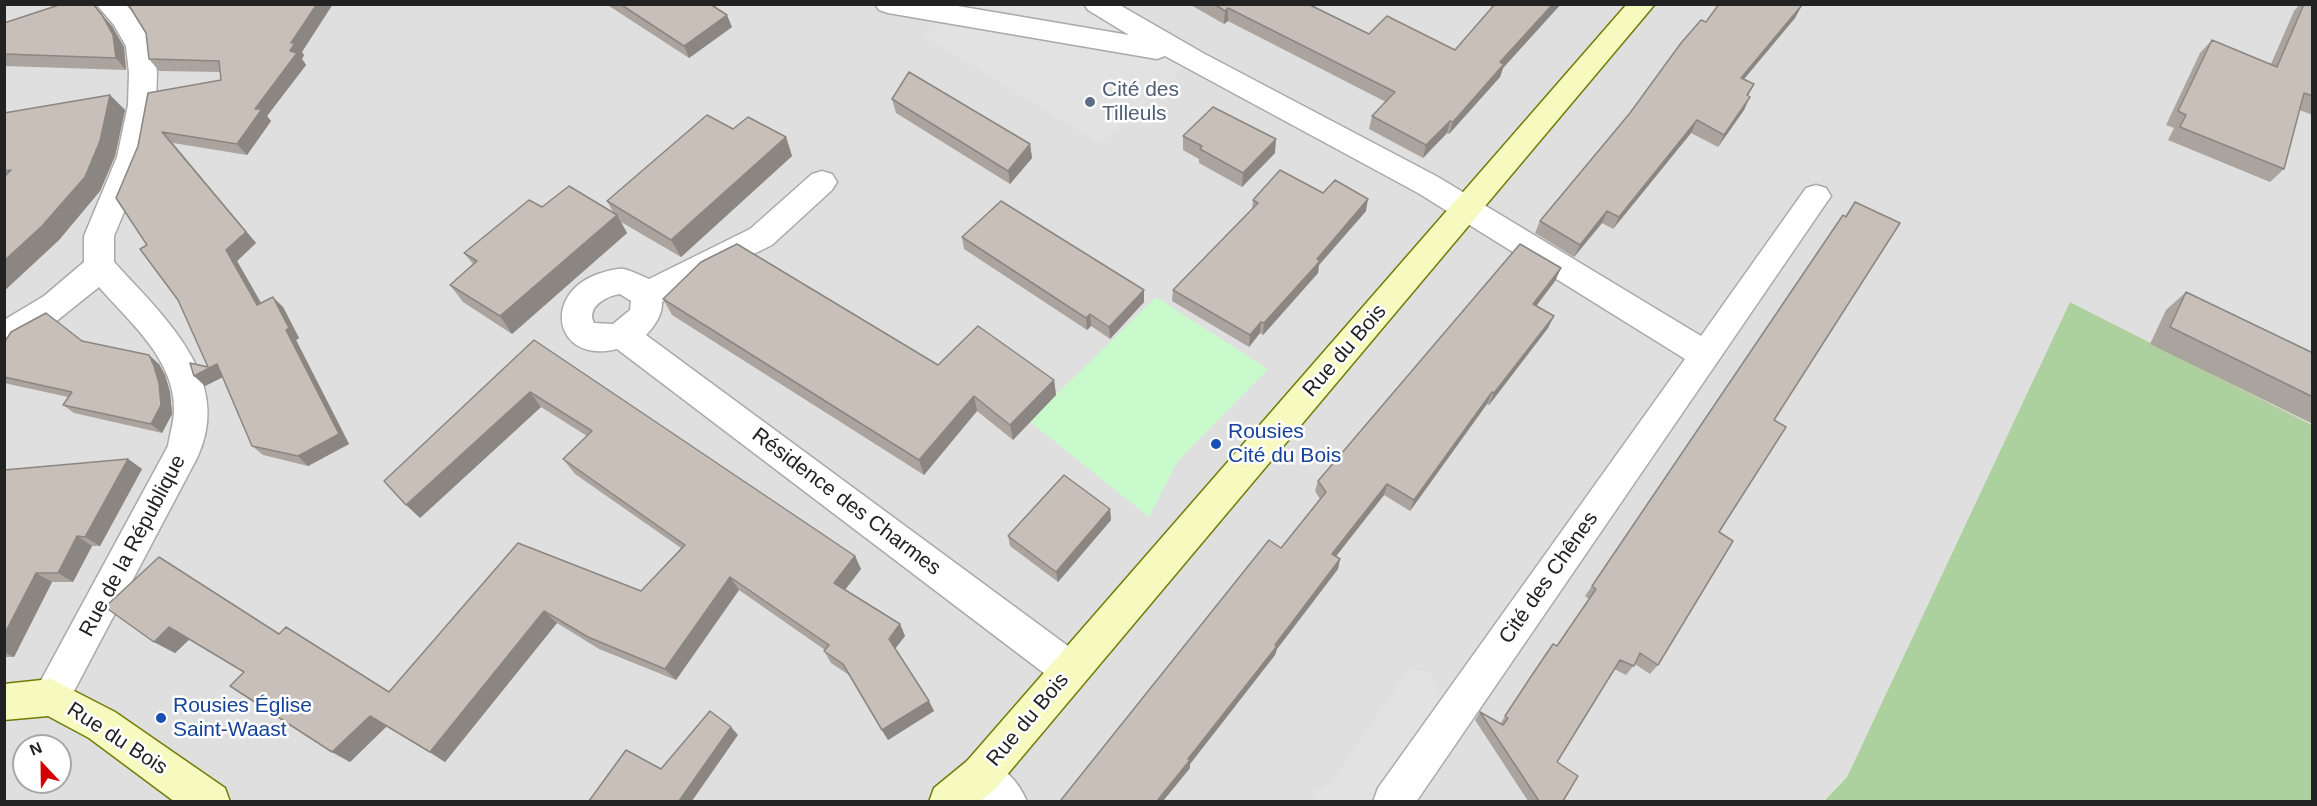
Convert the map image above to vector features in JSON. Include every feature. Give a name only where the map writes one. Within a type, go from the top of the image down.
[{"type":"street","points":[[4,336],[53,307],[84,284],[99,266],[99,236],[132,157],[142,105],[143,73],[140,46],[124,20],[109,4]]},
{"type":"street","points":[[888,4],[1145,46],[1193,60]]},
{"type":"street","points":[[1097,4],[1193,60],[1428,185],[1706,355]]},
{"type":"street","name":"Rue du Bois","points":[[948,801],[994,788],[1070,670],[1110,627],[1642,4]]},
{"type":"street","points":[[646,296],[702,265],[761,237],[822,182]]},
{"type":"street","name":"Cité des Chênes","points":[[1392,801],[1816,196]]},
{"type":"street","name":"Rue de la République","points":[[51,697],[185,448],[191,410],[187,379],[168,344],[99,266]]},
{"type":"street","points":[[610,282],[633,284],[646,296],[646,313],[640,322],[622,335],[597,338],[579,329],[576,311],[580,302],[598,286],[610,282]]},
{"type":"street","name":"Résidence des Charmes","points":[[622,335],[1070,670]]},
{"type":"street","points":[[4,702],[51,697]]},
{"type":"street","name":"Rue du Bois","points":[[51,697],[102,725],[198,794],[212,801]]},
{"type":"shaded area","points":[[5,5],[2312,5],[2312,425],[2070,302],[1847,777],[1823,801],[5,802]]},
{"type":"shaded area","name":"Cité des Tilleuls","points":[[968,5],[1103,5],[1193,60],[1101,144],[924,36]]},
{"type":"shaded area","points":[[1409,670],[1429,671],[1448,723],[1392,801],[1314,801],[1311,791],[1331,783]]},
{"type":"green space","points":[[1156,297],[1268,369],[1177,462],[1149,517],[1029,421]]},
{"type":"green space","points":[[2070,302],[2312,425],[2312,801],[1823,802],[1847,777]]},
{"type":"building","points":[[62,4],[93,4],[113,35],[116,58],[4,54],[4,23]]},
{"type":"building","points":[[128,4],[317,4],[291,43],[295,43],[290,51],[297,53],[255,109],[262,109],[237,144],[162,132],[246,232],[226,250],[257,305],[273,297],[289,328],[286,330],[339,434],[298,456],[252,446],[217,364],[194,376],[190,363],[208,367],[178,300],[140,249],[147,245],[116,198],[138,146],[148,93],[221,80],[219,61],[149,59],[146,33]]},
{"type":"building","points":[[620,4],[710,4],[727,15],[684,46]]},
{"type":"building","points":[[1214,4],[1308,4],[1369,34],[1387,16],[1455,50],[1495,4],[1553,4],[1500,62],[1504,64],[1453,122],[1450,121],[1426,145],[1372,116],[1395,92],[1228,8],[1225,11]]},
{"type":"building","points":[[1719,4],[1802,5],[1741,78],[1754,84],[1747,95],[1750,97],[1724,135],[1697,120],[1619,217],[1607,211],[1580,245],[1540,221],[1630,113],[1681,43],[1701,20],[1706,22]]},
{"type":"building","points":[[2304,4],[2313,4],[2313,96],[2304,93],[2284,169],[2180,127],[2186,115],[2178,111],[2212,40],[2277,67]]},
{"type":"building","points":[[909,72],[1030,144],[1008,171],[892,99]]},
{"type":"building","points":[[110,95],[100,141],[85,177],[42,226],[4,261],[4,177],[11,170],[4,171],[4,113]]},
{"type":"building","points":[[1213,107],[1276,139],[1243,173],[1200,149],[1202,146],[1183,136]]},
{"type":"building","points":[[707,115],[733,129],[748,117],[786,137],[671,240],[607,201]]},
{"type":"building","points":[[1280,170],[1323,193],[1335,180],[1368,199],[1317,259],[1320,261],[1264,323],[1261,322],[1250,335],[1173,290],[1258,203],[1253,200]]},
{"type":"building","points":[[569,186],[617,215],[500,316],[450,285],[477,261],[464,253],[529,200],[542,207]]},
{"type":"building","points":[[1001,201],[1144,290],[1109,327],[1090,314],[1086,318],[962,237]]},
{"type":"building","points":[[1855,202],[1900,223],[1774,420],[1786,427],[1719,532],[1733,541],[1658,665],[1640,653],[1634,666],[1620,660],[1557,762],[1578,776],[1563,801],[1539,801],[1480,712],[1503,725],[1508,718],[1505,716],[1530,678],[1553,644],[1557,646],[1596,589],[1592,586],[1843,215],[1846,217]]},
{"type":"building","points":[[737,244],[938,365],[978,326],[1054,380],[1010,425],[974,396],[919,460],[663,299],[701,262]]},
{"type":"building","points":[[1520,244],[1561,268],[1533,304],[1554,316],[1494,393],[1492,392],[1414,500],[1387,484],[1332,554],[1340,559],[1275,645],[1277,646],[1157,801],[1062,801],[1269,540],[1281,548],[1326,492],[1318,481]]},
{"type":"building","points":[[2186,292],[2313,353],[2313,397],[2170,327]]},
{"type":"building","points":[[46,313],[82,341],[149,355],[159,383],[161,405],[151,424],[63,405],[72,392],[4,377],[4,343],[11,332]]},
{"type":"building","points":[[534,340],[855,556],[834,583],[900,624],[889,639],[929,701],[882,730],[843,664],[824,651],[829,645],[730,577],[665,669],[588,637],[544,611],[430,752],[370,716],[332,752],[230,686],[244,672],[169,627],[154,642],[105,607],[159,557],[279,634],[286,627],[389,692],[518,543],[641,591],[685,545],[563,459],[592,431],[530,392],[406,505],[384,481]]},
{"type":"building","points":[[128,459],[85,537],[77,536],[58,573],[36,573],[4,635],[4,470]]},
{"type":"building","points":[[1064,475],[1110,509],[1056,572],[1008,536]]},
{"type":"building","points":[[710,711],[731,727],[679,801],[589,801],[626,750],[661,769]]},
{"type":"place","name":"Cité des Tilleuls","points":[[1090,102]]},
{"type":"place","name":"Rousies Cité du Bois","points":[[1216,444]]},
{"type":"place","name":"Rousies Église Saint-Waast","points":[[161,718]]}]
